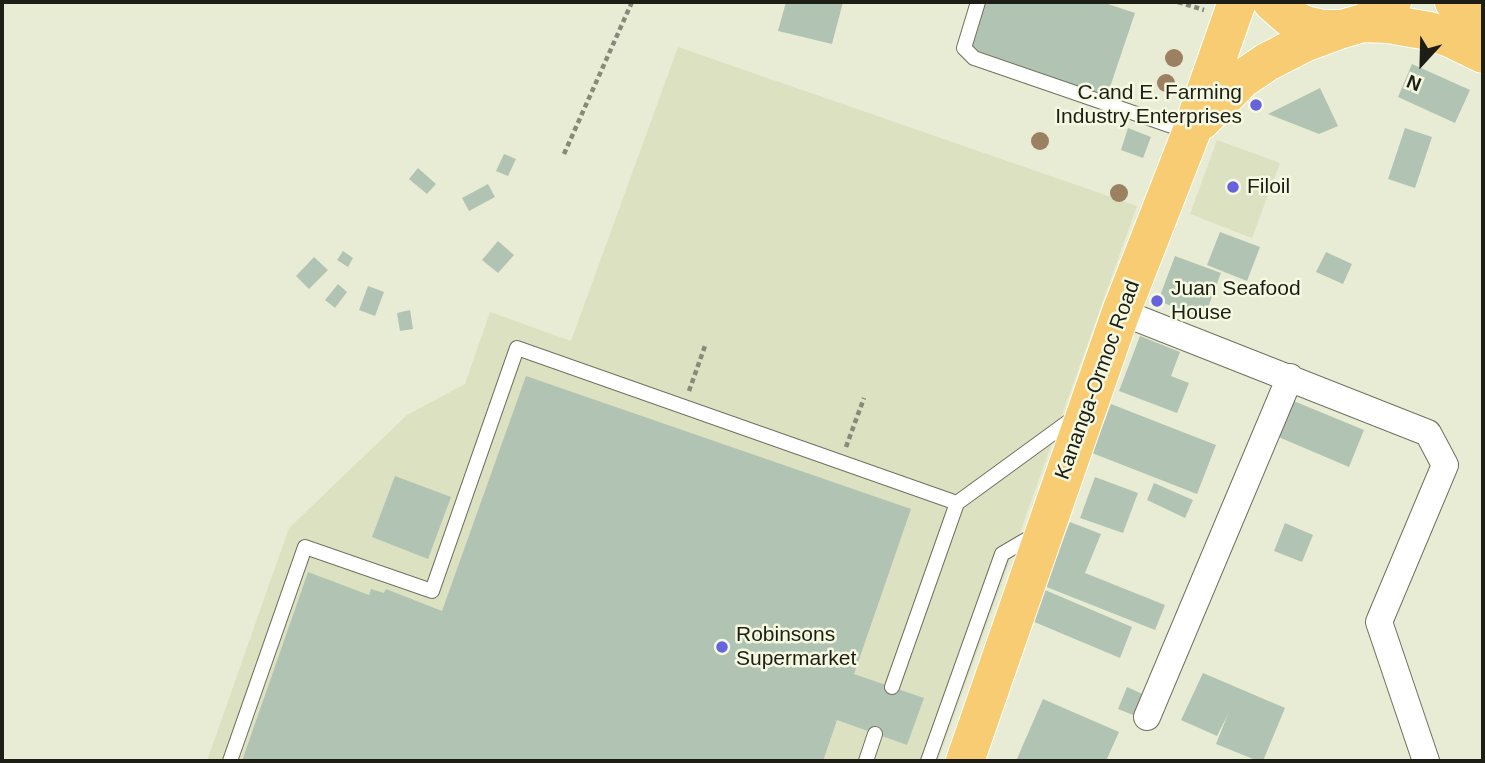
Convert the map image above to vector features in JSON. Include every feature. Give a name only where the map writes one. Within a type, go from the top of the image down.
[{"type":"highway","name":"Kananga-Ormoc Road","points":[[965,761],[1121,312],[1191,133],[1237,2]]},
{"type":"highway","points":[[1272,2],[1289,17],[1305,25],[1323,29],[1365,18],[1450,38],[1483,54]]},
{"type":"highway","points":[[1454,2],[1483,37]]},
{"type":"highway","points":[[1191,133],[1219,100],[1242,79],[1267,62],[1304,43],[1365,18]]},
{"type":"street","points":[[1121,312],[1428,433],[1445,465],[1379,622],[1426,761]]},
{"type":"street","points":[[1147,717],[1290,377]]},
{"type":"lane","points":[[978,2],[964,48],[974,58],[1137,112],[1191,133]]},
{"type":"lane","points":[[230,761],[305,547],[432,591],[517,348],[957,503]]},
{"type":"lane","points":[[892,687],[957,503],[1088,408]]},
{"type":"lane","points":[[928,761],[1002,554],[1046,528]]},
{"type":"lane","points":[[866,761],[875,734]]},
{"type":"path","points":[[564,154],[632,2]]},
{"type":"path","points":[[683,407],[706,343]]},
{"type":"path","points":[[841,460],[864,398]]},
{"type":"shaded area","points":[[678,47],[1137,206],[938,761],[207,761],[289,528],[407,415],[465,384],[490,312],[571,341]]},
{"type":"shaded area","points":[[1217,140],[1280,163],[1252,238],[1190,214]]},
{"type":"building","points":[[786,2],[843,2],[832,44],[778,31]]},
{"type":"building","points":[[985,2],[1102,2],[1135,13],[1107,96],[969,48]]},
{"type":"building","points":[[1412,64],[1470,90],[1455,123],[1398,97]]},
{"type":"building","points":[[1320,88],[1338,126],[1319,134],[1268,114]]},
{"type":"building","points":[[1128,128],[1151,137],[1143,158],[1121,150]]},
{"type":"building","points":[[1405,128],[1432,137],[1415,188],[1388,179]]},
{"type":"building","points":[[504,154],[516,159],[508,176],[496,171]]},
{"type":"building","points":[[418,168],[436,184],[427,194],[409,179]]},
{"type":"building","points":[[488,184],[495,197],[469,211],[462,198]]},
{"type":"building","points":[[1220,232],[1260,247],[1247,281],[1207,265]]},
{"type":"building","points":[[498,241],[514,255],[498,273],[482,260]]},
{"type":"building","points":[[343,251],[353,258],[348,267],[337,260]]},
{"type":"building","points":[[1326,252],[1352,264],[1343,284],[1316,272]]},
{"type":"building","points":[[1175,256],[1221,273],[1204,318],[1158,301]]},
{"type":"building","points":[[314,257],[328,270],[309,289],[296,276]]},
{"type":"building","points":[[338,284],[347,292],[335,308],[325,300]]},
{"type":"building","points":[[368,286],[384,292],[375,316],[359,310]]},
{"type":"building","points":[[410,310],[413,329],[400,331],[397,313]]},
{"type":"building","points":[[1140,336],[1180,352],[1171,376],[1189,383],[1177,413],[1119,391]]},
{"type":"building","points":[[526,376],[911,509],[854,674],[924,698],[907,745],[837,720],[823,761],[242,761],[308,572],[369,595],[371,589],[384,593],[386,589],[442,611]]},
{"type":"building","points":[[1284,397],[1364,430],[1349,467],[1269,433]]},
{"type":"building","points":[[1111,404],[1216,445],[1197,494],[1092,453]]},
{"type":"building","points":[[395,476],[451,497],[428,559],[372,537]]},
{"type":"building","points":[[1095,477],[1138,493],[1123,533],[1080,518]]},
{"type":"building","points":[[1154,483],[1193,500],[1185,518],[1147,500]]},
{"type":"building","points":[[1070,522],[1101,534],[1085,573],[1165,605],[1155,630],[1044,586]]},
{"type":"building","points":[[1285,523],[1313,535],[1302,562],[1274,551]]},
{"type":"building","points":[[1045,590],[1132,627],[1120,658],[1032,621]]},
{"type":"building","points":[[1203,673],[1285,708],[1263,761],[1216,744],[1228,714],[1217,736],[1181,720]]},
{"type":"building","points":[[1127,687],[1147,696],[1138,717],[1118,709]]},
{"type":"building","points":[[1043,699],[1119,732],[1106,761],[1016,761]]},
{"type":"place","name":"C.and E. Farming Industry Enterprises","points":[[1256,105]]},
{"type":"place","name":"Filoil","points":[[1233,187]]},
{"type":"place","name":"Juan Seafood House","points":[[1157,301]]},
{"type":"place","name":"Robinsons Supermarket","points":[[722,647]]}]
